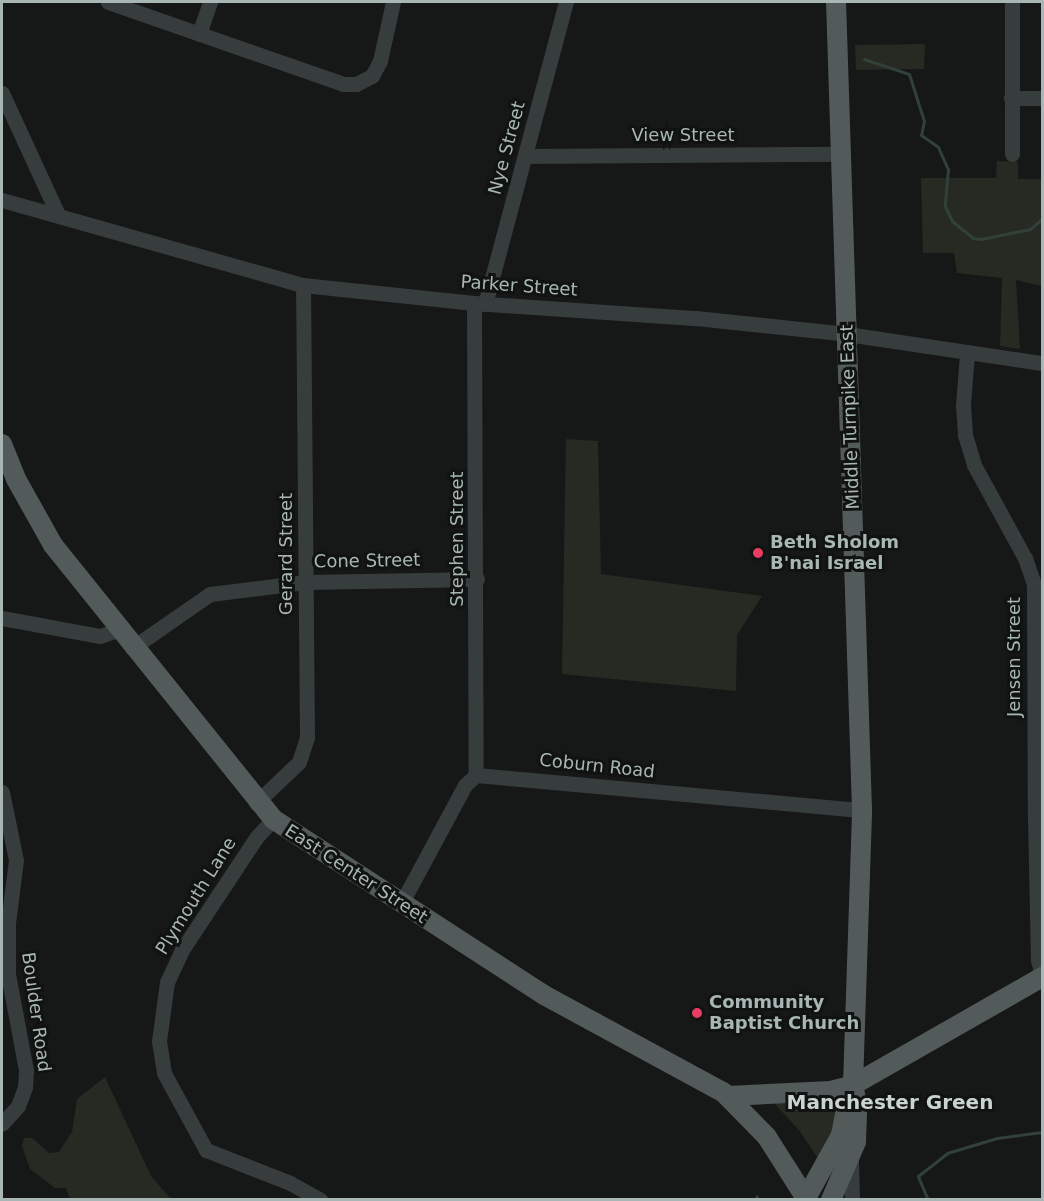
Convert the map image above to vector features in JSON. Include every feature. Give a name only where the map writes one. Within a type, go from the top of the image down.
[{"type":"main road","name":"Middle Turnpike East","points":[[831,1200],[851,1159],[857,1122],[853,1085],[862,810],[836,2]]},
{"type":"main road","name":"East Center Street","points":[[2,444],[16,479],[53,545],[117,630],[256,803],[273,819],[544,995],[689,1071],[728,1096],[767,1137],[806,1199]]},
{"type":"main road","points":[[728,1096],[831,1091],[853,1085],[1042,976]]},
{"type":"main road","name":"Middle Turnpike East","points":[[806,1199],[841,1136],[853,1085]]},
{"type":"street","points":[[108,2],[343,84],[356,84],[372,76],[380,61],[393,2]]},
{"type":"street","points":[[199,34],[210,2]]},
{"type":"street","name":"Nye Street","points":[[480,303],[525,156],[566,2]]},
{"type":"street","points":[[1012,2],[1012,154]]},
{"type":"street","points":[[2,93],[58,215]]},
{"type":"street","points":[[1011,98],[1042,98]]},
{"type":"street","name":"View Street","points":[[525,156],[842,154]]},
{"type":"street","name":"Parker Street","points":[[2,200],[303,285],[480,303],[696,318],[847,334],[967,354],[1042,363]]},
{"type":"street","name":"Gerard Street","points":[[256,803],[299,762],[307,737],[303,285]]},
{"type":"street","name":"Stephen Street","points":[[476,775],[480,303]]},
{"type":"street","name":"Jensen Street","points":[[967,354],[963,405],[965,435],[974,465],[1024,558],[1034,584],[1035,819],[1038,960],[1042,976]]},
{"type":"street","name":"Cone Street","points":[[132,648],[210,594],[306,582],[477,579]]},
{"type":"street","points":[[2,618],[100,636],[117,630]]},
{"type":"street","points":[[401,904],[465,785],[476,775]]},
{"type":"street","name":"Coburn Road","points":[[476,775],[862,810]]},
{"type":"street","name":"Boulder Road","points":[[2,792],[16,860],[7,953],[8,999],[25,1087],[18,1106],[2,1124]]},
{"type":"street","name":"Plymouth Lane","points":[[273,819],[256,838],[182,950],[167,982],[159,1041],[164,1073],[206,1150],[290,1183],[321,1200]]},
{"type":"street","name":"Middle Turnpike East","points":[[851,1159],[852,1200]]},
{"type":"shaded area","points":[[925,44],[924,69],[856,70],[855,45]]},
{"type":"shaded area","points":[[997,161],[1018,162],[1018,179],[1042,179],[1042,286],[1016,280],[1020,349],[1000,346],[1002,278],[957,273],[954,253],[923,253],[921,178],[996,178]]},
{"type":"shaded area","points":[[566,439],[598,441],[601,574],[762,596],[737,635],[736,691],[562,674]]},
{"type":"shaded area","points":[[105,1077],[151,1176],[171,1199],[70,1199],[66,1188],[55,1188],[30,1169],[22,1146],[24,1138],[32,1138],[49,1153],[59,1152],[72,1132],[77,1099]]},
{"type":"shaded area","points":[[830,1100],[836,1106],[833,1130],[819,1160],[799,1130],[773,1102]]},
{"type":"waterway","points":[[864,59],[909,74],[924,121],[921,135],[938,147],[948,169],[945,206],[952,221],[973,238],[981,239],[1030,229],[1042,219]]},
{"type":"waterway","points":[[928,1200],[918,1176],[947,1153],[997,1138],[1042,1132]]},
{"type":"waterway","points":[[755,1200],[757,1196]]},
{"type":"place","name":"Beth Sholom B'nai Israel","points":[[758,553]]},
{"type":"place","name":"Community Baptist Church","points":[[697,1013]]},
{"type":"district","name":"Manchester Green","points":[[890,1102]]}]
